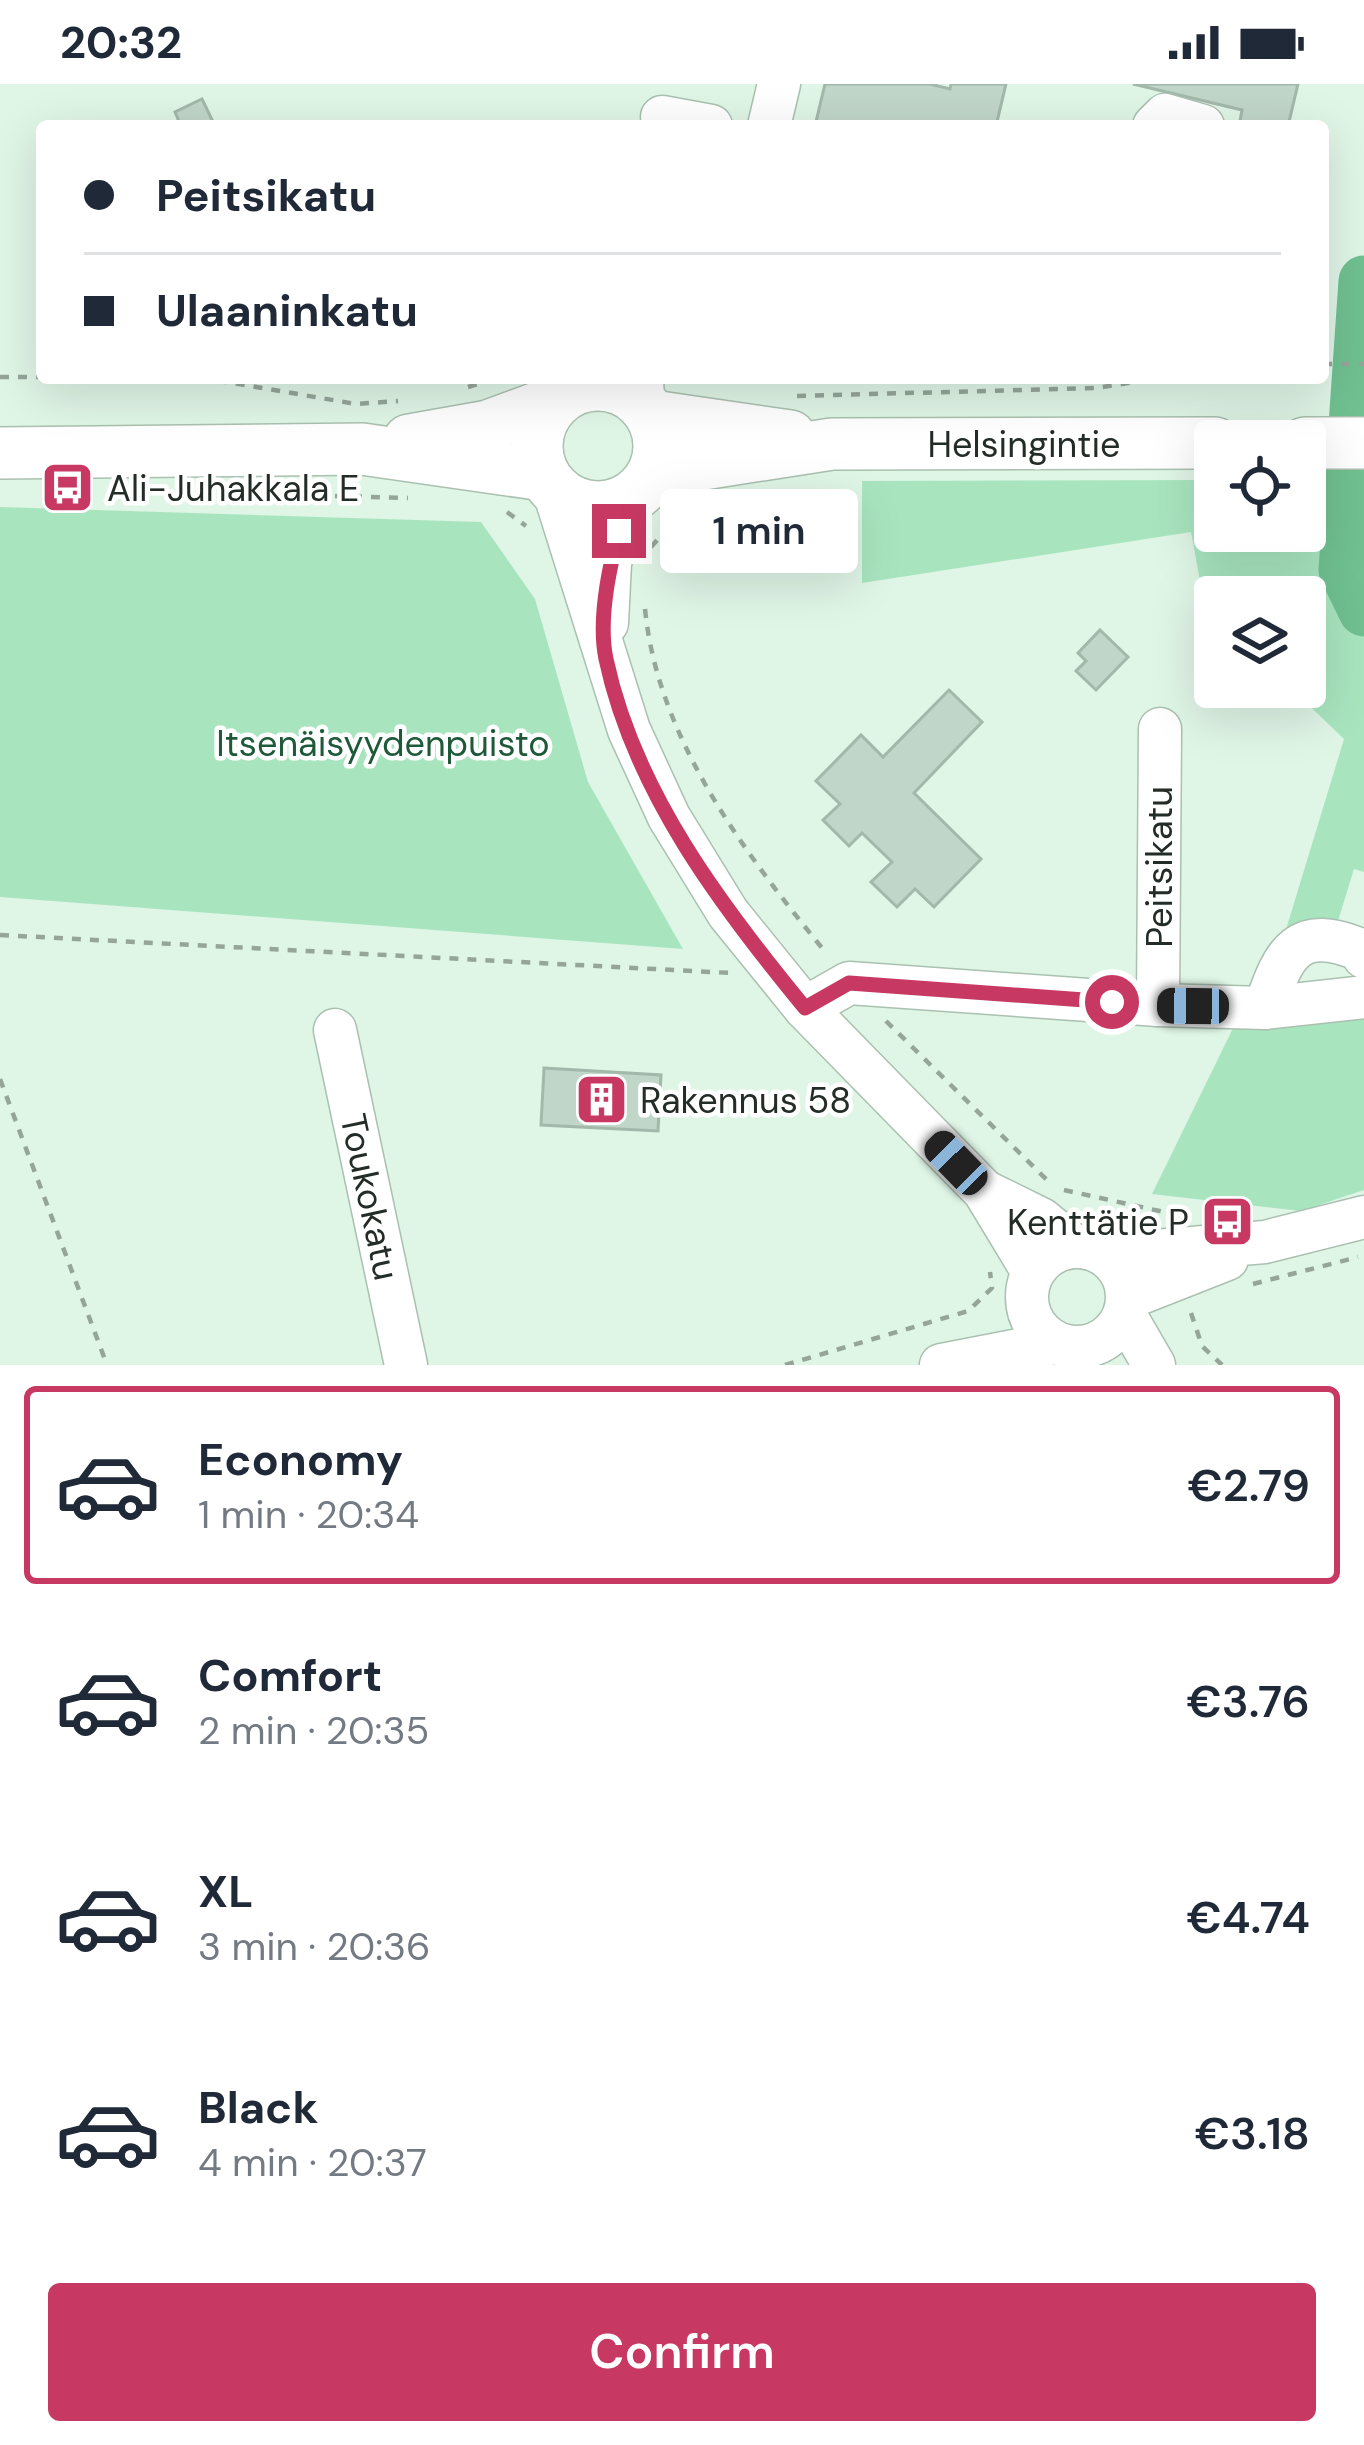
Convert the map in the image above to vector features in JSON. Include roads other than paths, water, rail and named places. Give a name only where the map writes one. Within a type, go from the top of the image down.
[{"type":"main road","points":[[0,453],[362,449],[488,426],[584,386],[615,386],[646,399],[659,447],[639,489],[596,507],[566,498],[542,498],[362,449]]},
{"type":"main road","points":[[542,498],[539,428],[567,390]]},
{"type":"main road","name":"Helsingintie","points":[[646,399],[832,444]]},
{"type":"main road","points":[[1326,442],[1364,442]]},
{"type":"main road","name":"Helsingintie","points":[[639,489],[703,464],[832,444],[1194,443]]},
{"type":"street","points":[[770,120],[779,84]]},
{"type":"street","points":[[663,109],[695,120]]},
{"type":"street","points":[[605,655],[610,562],[639,489]]},
{"type":"street","points":[[542,498],[605,655],[628,730],[669,817],[728,913],[805,1008],[984,1191],[1030,1288],[1031,1320],[1083,1352]]},
{"type":"street","name":"Peitsikatu","points":[[1158,1005],[1160,729]]},
{"type":"street","points":[[1265,1008],[1277,971],[1294,946],[1328,936],[1361,950],[1364,957]]},
{"type":"street","points":[[805,1008],[849,983],[1265,1008],[1364,997]]},
{"type":"street","name":"Toukokatu","points":[[335,1030],[406,1365]]},
{"type":"street","points":[[984,1191],[1041,1219],[1090,1251],[1125,1282],[1126,1306],[1154,1365]]},
{"type":"street","points":[[955,1361],[1030,1288],[1058,1250],[1247,1243],[1364,1217]]},
{"type":"street","points":[[955,1361],[1083,1352],[1116,1329],[1126,1306],[1247,1243]]},
{"type":"waterway","points":[[1364,281],[1344,570],[1364,611]]},
{"type":"place","name":"Ali-Juhakkala E","points":[[68,488]]},
{"type":"place","name":"Rakennus 58","points":[[601,1100]]},
{"type":"place","name":"Kenttätie P","points":[[1228,1222]]},
{"type":"park label","name":"Itsenäisyydenpuisto","points":[[383,743]]}]
